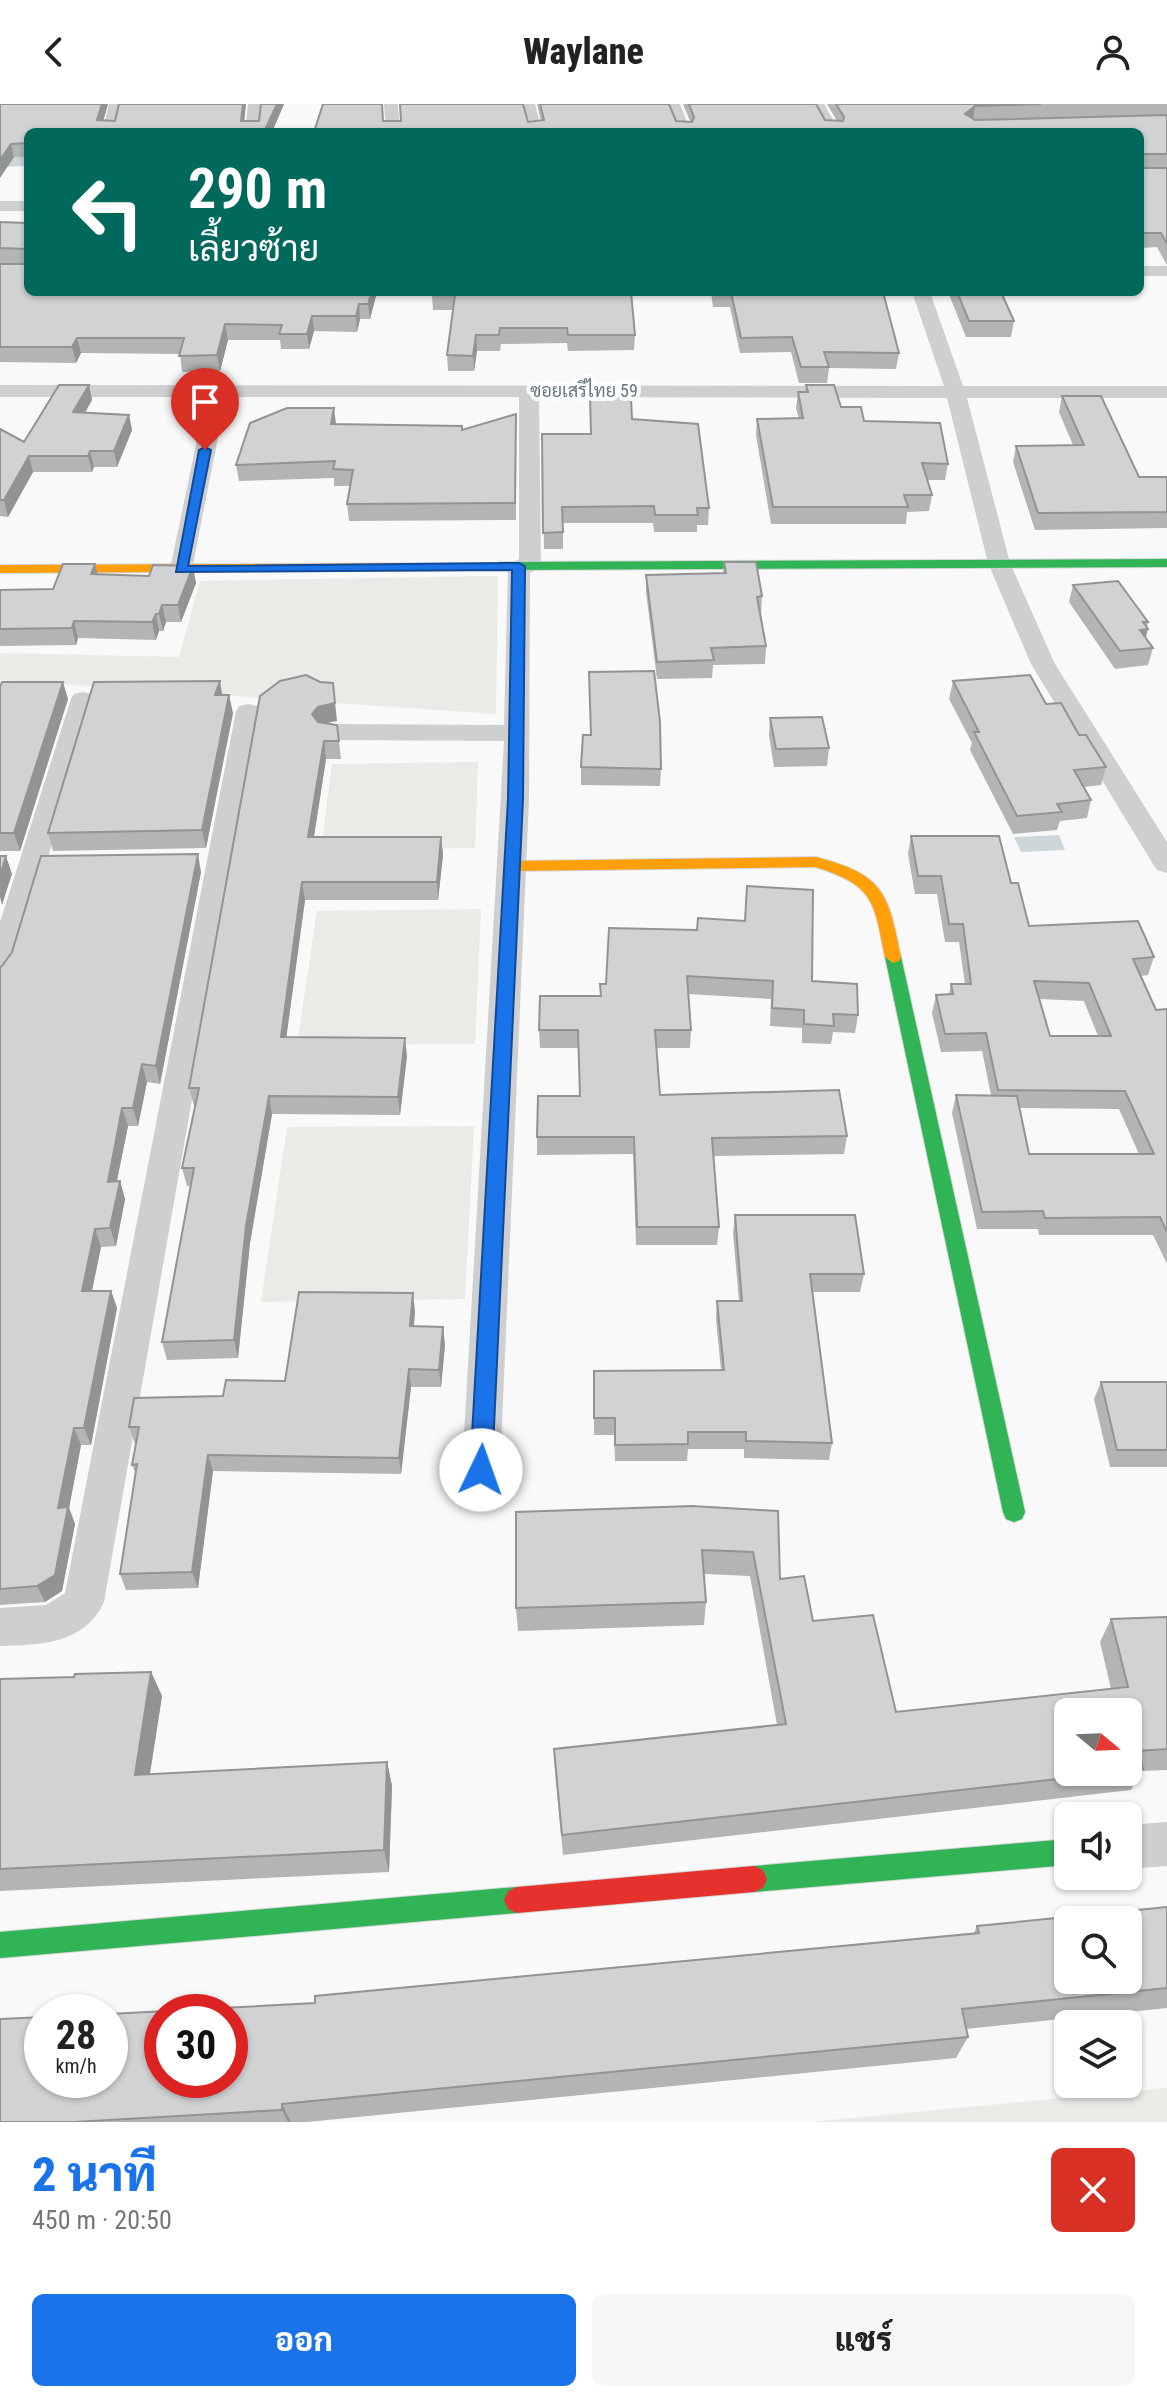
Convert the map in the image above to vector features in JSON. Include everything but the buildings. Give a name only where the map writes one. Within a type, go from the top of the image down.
[{"type":"street","points":[[110,128],[116,104]]},
{"type":"street","points":[[252,128],[255,104]]},
{"type":"street","points":[[391,104],[393,128]]},
{"type":"street","points":[[528,104],[534,128]]},
{"type":"street","points":[[673,104],[682,128]]},
{"type":"street","points":[[817,104],[831,128]]},
{"type":"street","points":[[0,206],[24,206]]},
{"type":"street","points":[[1144,271],[1167,271]]},
{"type":"street","points":[[922,296],[956,394],[999,563],[1043,664],[1164,853]]},
{"type":"street","points":[[481,1470],[512,866],[529,390]]},
{"type":"street","name":"ซอยเสรีไทย 59","points":[[0,391],[1167,392]]},
{"type":"street","points":[[181,569],[217,391]]},
{"type":"street","points":[[0,569],[1167,563]]},
{"type":"street","points":[[0,969],[83,699]]},
{"type":"street","points":[[0,1627],[53,1624],[67,1620],[84,1602],[205,860],[248,711]]},
{"type":"street","points":[[330,732],[517,733]]},
{"type":"street","points":[[0,863],[64,862]]},
{"type":"street","points":[[512,866],[816,862],[850,871],[880,896],[927,1125],[1014,1512]]},
{"type":"street","points":[[1142,1846],[1167,1844]]},
{"type":"street","points":[[0,1945],[1054,1853]]},
{"type":"shaded area","points":[[498,576],[496,714],[0,680],[0,653],[179,657],[200,581]]},
{"type":"shaded area","points":[[478,762],[475,848],[321,850],[332,764]]},
{"type":"shaded area","points":[[1059,835],[1065,850],[1021,852],[1014,837]]},
{"type":"shaded area","points":[[481,909],[475,1044],[297,1045],[317,911]]},
{"type":"shaded area","points":[[474,1126],[465,1299],[261,1302],[287,1127]]},
{"type":"shaded area","points":[[1167,2088],[1167,2122],[810,2122],[1062,2098],[1142,2098],[1142,2090]]},
{"type":"waterway","points":[[0,162],[24,161]]},
{"type":"traffic: fast","points":[[499,566],[1167,563]]},
{"type":"traffic: fast","points":[[893,957],[1014,1512]]},
{"type":"traffic: fast","points":[[754,1879],[1054,1853]]},
{"type":"traffic: fast","points":[[0,1945],[517,1900]]},
{"type":"traffic: slow","points":[[0,569],[499,566]]},
{"type":"traffic: slow","points":[[512,866],[816,862],[855,876],[875,893],[881,904],[893,957]]},
{"type":"traffic: jam","points":[[517,1900],[754,1879]]},
{"type":"route","points":[[205,450],[181,569],[519,566],[516,799],[481,1470]]}]
